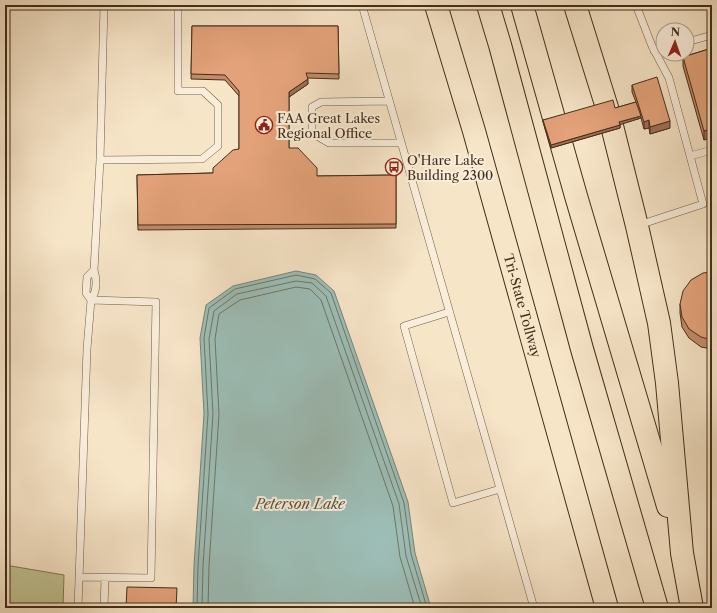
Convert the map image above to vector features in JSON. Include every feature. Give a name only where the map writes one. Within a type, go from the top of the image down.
[{"type":"highway","name":"Tri-State Tollway","points":[[436,5],[476,139],[607,608]]},
{"type":"highway","points":[[488,5],[582,350],[657,608]]},
{"type":"highway","points":[[522,5],[576,196],[682,553]]},
{"type":"highway","points":[[575,5],[609,114],[659,323],[682,553],[692,608]]},
{"type":"lane","points":[[78,608],[87,349],[91,300],[86,293],[87,277],[94,270],[100,160],[104,5]]},
{"type":"lane","points":[[100,160],[202,159],[218,146],[218,105],[203,91],[178,91],[178,5]]},
{"type":"lane","points":[[362,5],[534,608]]},
{"type":"lane","points":[[636,5],[654,51],[669,78],[703,204],[637,226]]},
{"type":"lane","points":[[695,40],[712,35]]},
{"type":"lane","points":[[389,102],[321,102],[312,107],[312,134],[329,143],[401,143]]},
{"type":"lane","points":[[690,156],[712,150]]},
{"type":"lane","points":[[80,577],[150,578],[156,302],[91,300]]},
{"type":"lane","points":[[449,312],[404,326],[453,503],[500,489]]},
{"type":"lane","points":[[104,608],[105,578]]},
{"type":"green space","points":[[5,565],[64,575],[63,608],[5,608]]},
{"type":"water","name":"Peterson Lake","points":[[296,271],[316,275],[334,291],[408,502],[415,553],[431,608],[193,608],[194,566],[204,414],[200,338],[206,305],[233,286]]},
{"type":"building","name":"FAA Great Lakes Regional Office","points":[[192,26],[338,26],[339,74],[306,73],[308,79],[289,92],[289,148],[298,148],[317,168],[317,176],[396,175],[396,224],[138,225],[137,175],[213,173],[213,168],[233,150],[239,149],[239,91],[225,75],[191,74]]},
{"type":"building","points":[[712,48],[712,128],[704,131],[684,62],[695,62],[695,53]]},
{"type":"building","points":[[657,77],[670,121],[650,127],[649,120],[644,122],[632,85]]},
{"type":"building","points":[[613,100],[615,108],[636,102],[641,116],[619,122],[620,125],[551,145],[543,120]]},
{"type":"building","points":[[712,272],[712,340],[701,337],[689,329],[682,317],[680,304],[683,291],[691,280],[703,273]]},
{"type":"building","points":[[127,587],[177,588],[176,608],[126,608]]},
{"type":"place","name":"FAA Great Lakes Regional Office","points":[[264,125]]},
{"type":"place","name":"O'Hare Lake Building 2300","points":[[394,167]]}]
